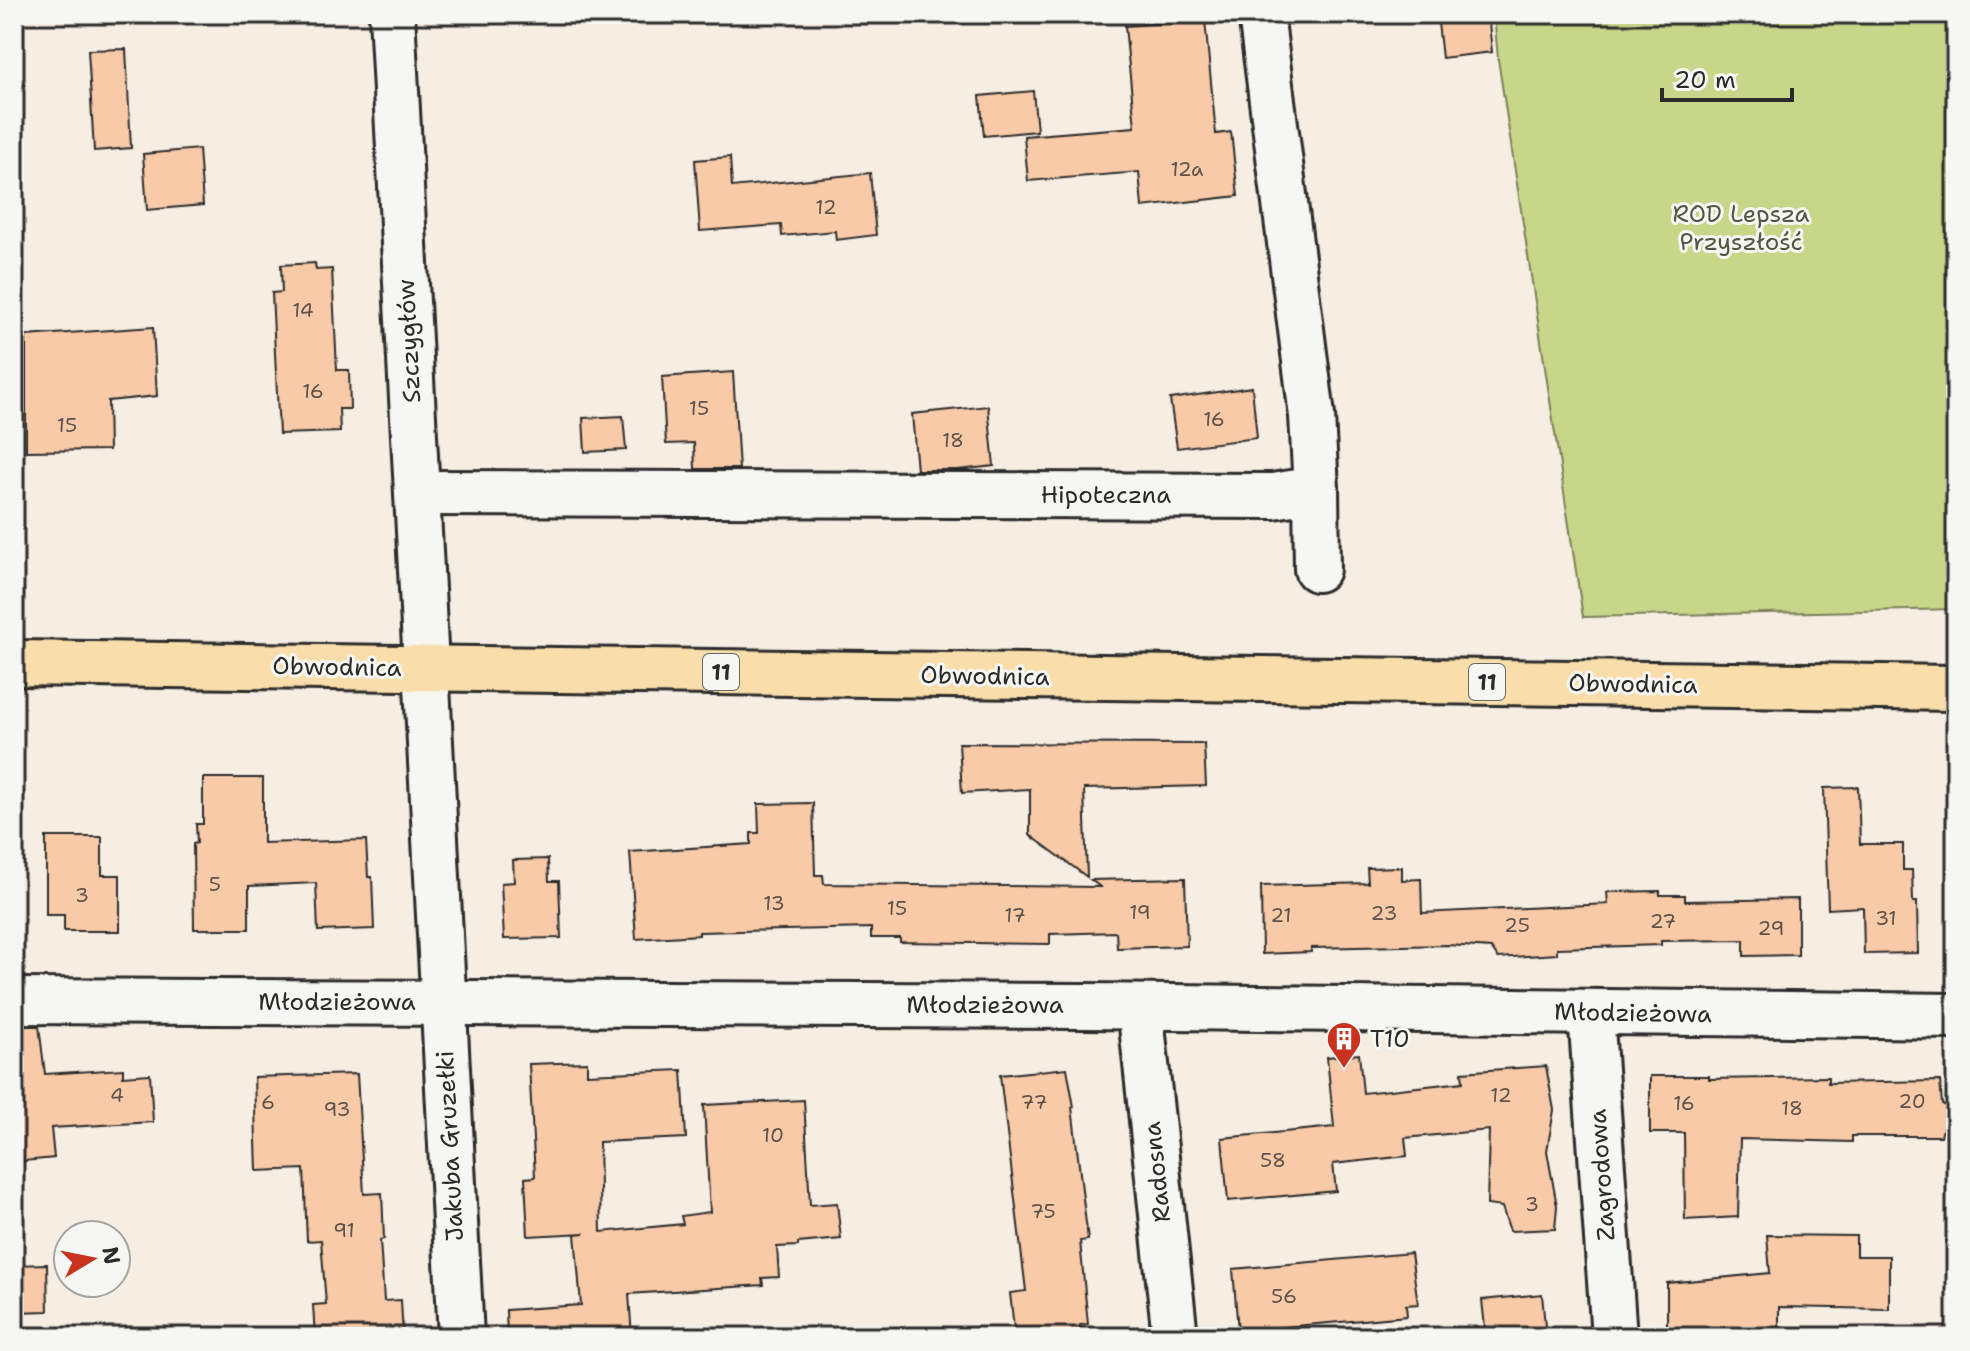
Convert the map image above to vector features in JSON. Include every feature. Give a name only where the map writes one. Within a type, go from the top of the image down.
[{"type":"highway","name":"Obwodnica","points":[[14,663],[1956,688]]},
{"type":"street","name":"Szczygłów","points":[[392,14],[425,668]]},
{"type":"street","points":[[1261,14],[1312,416],[1317,569]]},
{"type":"street","name":"Hipoteczna","points":[[417,493],[1273,496],[1316,489]]},
{"type":"street","name":"Jakuba Gruzełki","points":[[425,668],[461,1337]]},
{"type":"street","name":"Młodzieżowa","points":[[14,1001],[1140,1007],[1956,1016]]},
{"type":"street","name":"Radosna","points":[[1140,1007],[1175,1337]]},
{"type":"street","name":"Zagrodowa","points":[[1591,1013],[1614,1337]]},
{"type":"green space","name":"ROD Lepsza Przyszłość","points":[[1494,14],[1956,14],[1956,609],[1583,617],[1498,59]]},
{"type":"building","points":[[1437,14],[1488,14],[1492,52],[1442,58]]},
{"type":"building","points":[[1205,20],[1216,134],[1231,132],[1238,196],[1142,207],[1139,172],[1028,181],[1024,136],[1135,127],[1125,26]]},
{"type":"building","points":[[126,49],[131,148],[94,151],[88,50]]},
{"type":"building","points":[[1033,91],[1037,131],[984,136],[980,96]]},
{"type":"building","points":[[199,149],[203,205],[147,210],[143,154]]},
{"type":"building","points":[[730,157],[732,187],[870,173],[876,235],[836,240],[835,231],[782,236],[781,225],[700,231],[695,160]]},
{"type":"building","points":[[315,263],[316,270],[332,269],[337,370],[349,370],[350,409],[339,409],[340,432],[279,434],[272,293],[282,292],[281,265]]},
{"type":"building","points":[[153,327],[157,396],[108,401],[109,450],[26,451],[26,336]]},
{"type":"building","points":[[733,372],[739,469],[695,469],[694,443],[666,444],[662,377]]},
{"type":"building","points":[[1252,387],[1257,438],[1177,448],[1170,399]]},
{"type":"building","points":[[988,406],[994,466],[917,470],[912,414]]},
{"type":"building","points":[[623,416],[626,450],[585,452],[583,418]]},
{"type":"building","points":[[959,743],[1204,744],[1206,786],[1084,789],[1087,877],[1030,835],[1030,789],[962,793]]},
{"type":"building","points":[[203,778],[263,778],[263,843],[366,840],[368,877],[372,877],[374,929],[318,931],[316,883],[249,886],[249,929],[194,929],[193,844],[197,843],[196,824],[203,824]]},
{"type":"building","points":[[1858,787],[1860,844],[1903,844],[1903,870],[1912,870],[1913,902],[1917,902],[1918,953],[1864,954],[1863,907],[1828,909],[1824,788]]},
{"type":"building","points":[[813,803],[815,875],[823,875],[824,884],[1100,887],[1091,880],[1185,878],[1187,946],[1117,948],[1116,932],[1050,934],[1050,944],[900,942],[900,938],[871,938],[871,928],[699,932],[699,935],[636,939],[630,852],[751,844],[751,833],[759,833],[758,804]]},
{"type":"building","points":[[46,837],[102,837],[102,875],[120,875],[120,931],[64,931],[64,915],[46,915]]},
{"type":"building","points":[[548,859],[549,881],[559,881],[561,938],[504,939],[501,883],[514,882],[513,860]]},
{"type":"building","points":[[1402,867],[1402,880],[1421,879],[1422,913],[1608,904],[1607,892],[1660,891],[1660,895],[1685,895],[1685,901],[1798,899],[1798,955],[1744,956],[1744,940],[1661,941],[1661,945],[1557,948],[1557,954],[1498,958],[1491,948],[1448,945],[1311,948],[1311,952],[1262,954],[1261,886],[1368,883],[1367,868]]},
{"type":"building","points":[[14,1026],[39,1026],[45,1074],[123,1069],[123,1076],[150,1074],[153,1122],[51,1128],[54,1158],[14,1162]]},
{"type":"building","points":[[1359,1054],[1363,1093],[1463,1082],[1462,1072],[1546,1066],[1554,1110],[1547,1151],[1557,1206],[1555,1229],[1510,1231],[1502,1207],[1487,1205],[1489,1130],[1405,1138],[1407,1156],[1333,1164],[1336,1191],[1228,1201],[1222,1138],[1334,1127],[1327,1057]]},
{"type":"building","points":[[587,1062],[587,1074],[682,1070],[686,1138],[599,1142],[601,1232],[683,1224],[681,1216],[710,1212],[704,1105],[804,1100],[810,1205],[837,1203],[841,1239],[777,1247],[779,1277],[762,1278],[763,1285],[629,1294],[632,1337],[507,1337],[506,1310],[581,1305],[575,1234],[585,1233],[528,1236],[525,1178],[535,1177],[529,1064]]},
{"type":"building","points":[[1067,1068],[1088,1240],[1080,1241],[1088,1324],[1080,1325],[1082,1337],[1015,1337],[1010,1293],[1026,1291],[1000,1075]]},
{"type":"building","points":[[357,1074],[364,1194],[382,1193],[384,1239],[380,1240],[384,1301],[401,1300],[403,1337],[315,1337],[313,1305],[326,1304],[321,1240],[307,1241],[304,1169],[257,1171],[254,1077]]},
{"type":"building","points":[[1650,1076],[1709,1076],[1709,1079],[1828,1077],[1828,1083],[1940,1081],[1942,1104],[1949,1108],[1941,1136],[1852,1136],[1852,1142],[1740,1139],[1738,1217],[1685,1220],[1684,1133],[1650,1133]]},
{"type":"building","points":[[1767,1235],[1856,1236],[1856,1256],[1889,1256],[1889,1309],[1779,1307],[1779,1337],[1667,1337],[1667,1283],[1770,1273]]},
{"type":"building","points":[[1411,1253],[1418,1304],[1406,1305],[1407,1316],[1238,1331],[1233,1269]]},
{"type":"building","points":[[47,1264],[48,1311],[14,1312],[14,1265]]},
{"type":"building","points":[[1542,1294],[1546,1337],[1486,1337],[1482,1300]]},
{"type":"place","name":"T10","points":[[1344,1070]]}]
